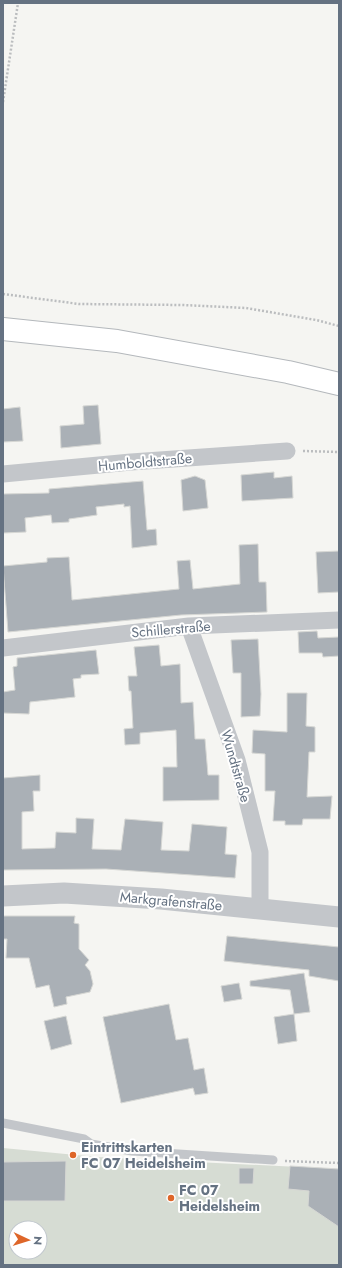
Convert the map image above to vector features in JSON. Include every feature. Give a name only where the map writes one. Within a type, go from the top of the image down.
[{"type":"main road","points":[[3,329],[117,341],[288,372],[339,384]]},
{"type":"street","name":"Humboldtstraße","points":[[3,474],[131,462],[287,451]]},
{"type":"street","name":"Schillerstraße","points":[[3,648],[189,626],[339,620]]},
{"type":"street","name":"Wundtstraße","points":[[189,626],[237,760],[260,852],[260,910]]},
{"type":"street","name":"Markgrafenstraße","points":[[3,896],[64,894],[161,899],[339,917]]},
{"type":"lane","points":[[3,1123],[84,1139],[91,1144],[132,1151],[273,1160]]},
{"type":"path","points":[[3,102],[18,3]]},
{"type":"path","points":[[3,294],[79,304],[183,305],[246,308],[316,320],[339,326]]},
{"type":"path","points":[[287,451],[339,452]]},
{"type":"path","points":[[273,1160],[339,1163]]},
{"type":"shaded area","name":"FC 07 Heidelsheim","points":[[3,1148],[97,1157],[339,1169],[339,1265],[3,1265]]},
{"type":"building","points":[[98,405],[101,444],[61,448],[60,426],[84,424],[83,406]]},
{"type":"building","points":[[20,407],[23,441],[3,442],[3,409]]},
{"type":"building","points":[[274,472],[274,478],[292,476],[293,498],[242,501],[241,475]]},
{"type":"building","points":[[195,476],[205,480],[208,508],[183,511],[181,480]]},
{"type":"building","points":[[143,481],[147,530],[156,529],[157,545],[132,548],[130,506],[124,507],[124,504],[96,507],[97,515],[69,519],[69,522],[52,523],[51,515],[25,518],[26,532],[3,533],[3,494],[49,493],[49,489]]},
{"type":"building","points":[[258,544],[259,582],[266,582],[267,612],[181,615],[8,632],[3,566],[47,562],[47,558],[69,557],[72,600],[179,589],[177,561],[190,560],[193,589],[240,584],[239,545]]},
{"type":"building","points":[[339,551],[339,592],[318,593],[316,552]]},
{"type":"building","points":[[317,631],[318,638],[339,637],[339,656],[323,657],[322,653],[299,653],[298,632]]},
{"type":"building","points":[[258,639],[261,694],[260,716],[241,717],[241,673],[233,673],[231,640]]},
{"type":"building","points":[[159,645],[161,666],[180,664],[181,703],[193,702],[195,739],[205,739],[208,775],[219,775],[219,800],[163,801],[163,767],[177,767],[176,730],[140,733],[140,744],[125,745],[124,729],[133,728],[131,691],[129,691],[128,676],[137,676],[134,647]]},
{"type":"building","points":[[96,650],[99,674],[81,675],[81,678],[73,679],[75,697],[30,702],[29,714],[3,713],[3,692],[15,690],[13,667],[17,666],[17,658]]},
{"type":"building","points":[[287,693],[307,693],[306,726],[315,727],[315,752],[309,752],[307,797],[332,796],[330,819],[303,819],[302,825],[285,825],[285,821],[273,821],[275,791],[265,791],[265,754],[252,753],[253,730],[287,732]]},
{"type":"building","points":[[40,775],[40,791],[33,791],[34,811],[22,812],[22,849],[55,848],[56,832],[76,833],[76,818],[94,819],[92,849],[121,850],[125,819],[163,822],[161,850],[189,851],[192,824],[227,827],[225,854],[237,855],[235,878],[106,869],[3,870],[3,778]]},
{"type":"building","points":[[3,916],[75,916],[74,923],[79,924],[79,949],[89,960],[85,965],[90,971],[93,984],[90,992],[66,997],[67,1004],[54,1007],[49,985],[36,988],[29,958],[6,958],[7,939],[3,939]]},
{"type":"building","points":[[227,936],[339,947],[339,981],[309,976],[309,970],[224,961]]},
{"type":"building","points":[[304,973],[310,1012],[294,1014],[290,990],[250,986],[250,981]]},
{"type":"building","points":[[239,983],[242,999],[224,1002],[221,986]]},
{"type":"building","points":[[169,1004],[176,1040],[188,1038],[194,1070],[204,1068],[208,1093],[195,1095],[193,1088],[121,1103],[103,1017]]},
{"type":"building","points":[[294,1014],[297,1041],[278,1044],[274,1017]]},
{"type":"building","points":[[66,1016],[72,1044],[51,1050],[44,1021]]},
{"type":"building","points":[[66,1161],[65,1201],[3,1201],[3,1162]]},
{"type":"building","points":[[290,1166],[339,1169],[339,1227],[308,1206],[309,1191],[288,1189]]},
{"type":"building","points":[[239,1168],[254,1168],[253,1184],[239,1184]]},
{"type":"place","name":"Eintrittskarten FC 07 Heidelsheim","points":[[73,1155]]},
{"type":"place","name":"FC 07 Heidelsheim","points":[[171,1198]]}]
